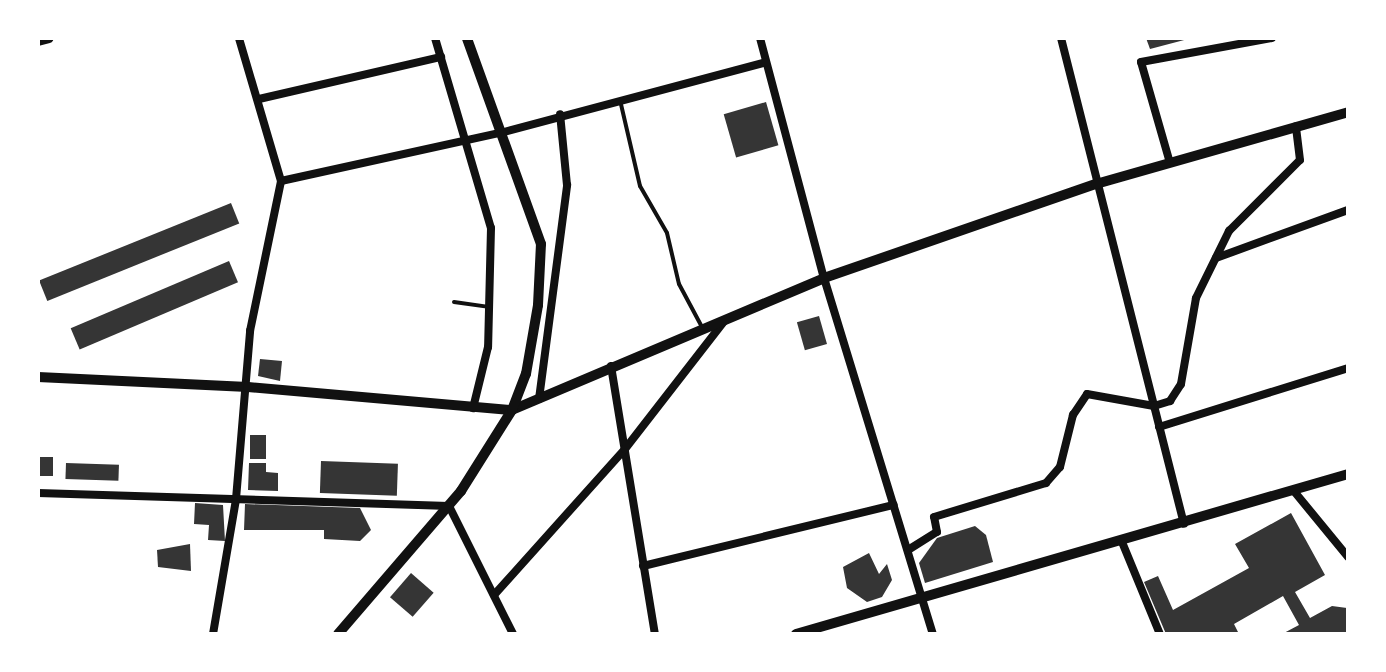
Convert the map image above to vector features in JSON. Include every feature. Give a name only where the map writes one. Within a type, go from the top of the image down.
[{"type":"street","points":[[38,41],[49,38]]},
{"type":"street","points":[[213,634],[236,499],[248,387],[250,331],[281,181],[239,38]]},
{"type":"street","points":[[435,38],[491,228],[491,308],[473,408]]},
{"type":"street","points":[[338,634],[449,506],[512,410],[526,374],[538,305],[541,244],[467,38]]},
{"type":"street","points":[[760,38],[824,278],[933,634]]},
{"type":"street","points":[[1061,38],[1184,524]]},
{"type":"street","points":[[1170,163],[1141,62],[1272,38]]},
{"type":"street","points":[[259,99],[441,57]]},
{"type":"street","points":[[281,181],[500,133],[560,114],[766,62]]},
{"type":"street","points":[[38,377],[248,387],[512,410],[824,278],[1096,184],[1348,112]]},
{"type":"street","points":[[539,399],[567,185],[560,114]]},
{"type":"street","points":[[908,550],[937,532],[934,517],[1046,483],[1060,467],[1073,415],[1087,394],[1154,406],[1170,401],[1181,384],[1190,320],[1229,231],[1252,213],[1257,198],[1300,160],[1296,126]]},
{"type":"street","points":[[1216,258],[1348,210]]},
{"type":"street","points":[[494,595],[625,449],[728,317]]},
{"type":"street","points":[[611,366],[655,634]]},
{"type":"street","points":[[1159,427],[1348,368]]},
{"type":"street","points":[[796,634],[923,600],[1348,474]]},
{"type":"street","points":[[1293,490],[1348,557]]},
{"type":"street","points":[[38,493],[449,506]]},
{"type":"street","points":[[643,566],[894,505]]},
{"type":"street","points":[[449,506],[513,634]]},
{"type":"street","points":[[1122,542],[1160,634]]},
{"type":"lane","points":[[620,98],[640,186],[667,233],[679,284],[703,329]]},
{"type":"lane","points":[[454,302],[491,308]]},
{"type":"building","points":[[1146,38],[1188,38],[1188,39],[1150,49]]},
{"type":"building","points":[[766,102],[778,145],[736,157],[724,114]]},
{"type":"building","points":[[231,203],[239,223],[47,301],[39,281]]},
{"type":"building","points":[[229,261],[238,282],[80,349],[71,328]]},
{"type":"building","points":[[819,316],[827,344],[805,350],[797,322]]},
{"type":"building","points":[[260,359],[282,361],[280,381],[258,376]]},
{"type":"building","points":[[250,435],[266,435],[266,459],[250,459]]},
{"type":"building","points":[[38,457],[53,457],[53,476],[38,476]]},
{"type":"building","points":[[321,461],[398,464],[397,496],[320,493]]},
{"type":"building","points":[[66,463],[119,465],[118,481],[65,479]]},
{"type":"building","points":[[249,463],[266,463],[266,472],[278,473],[278,491],[248,490]]},
{"type":"building","points":[[195,503],[223,505],[225,541],[208,540],[209,525],[194,524]]},
{"type":"building","points":[[245,504],[360,508],[371,530],[360,541],[324,539],[324,530],[244,530]]},
{"type":"building","points":[[1291,513],[1325,575],[1295,592],[1310,618],[1332,606],[1347,608],[1348,634],[1282,634],[1299,625],[1283,596],[1234,624],[1239,634],[1166,634],[1144,582],[1158,576],[1173,610],[1249,568],[1235,544]]},
{"type":"building","points":[[975,526],[986,535],[993,562],[925,583],[919,563],[937,538]]},
{"type":"building","points":[[190,544],[191,571],[158,567],[157,550]]},
{"type":"building","points":[[869,553],[879,574],[887,564],[892,580],[882,597],[867,602],[847,588],[843,567]]},
{"type":"building","points":[[411,573],[434,593],[413,617],[390,597]]}]
